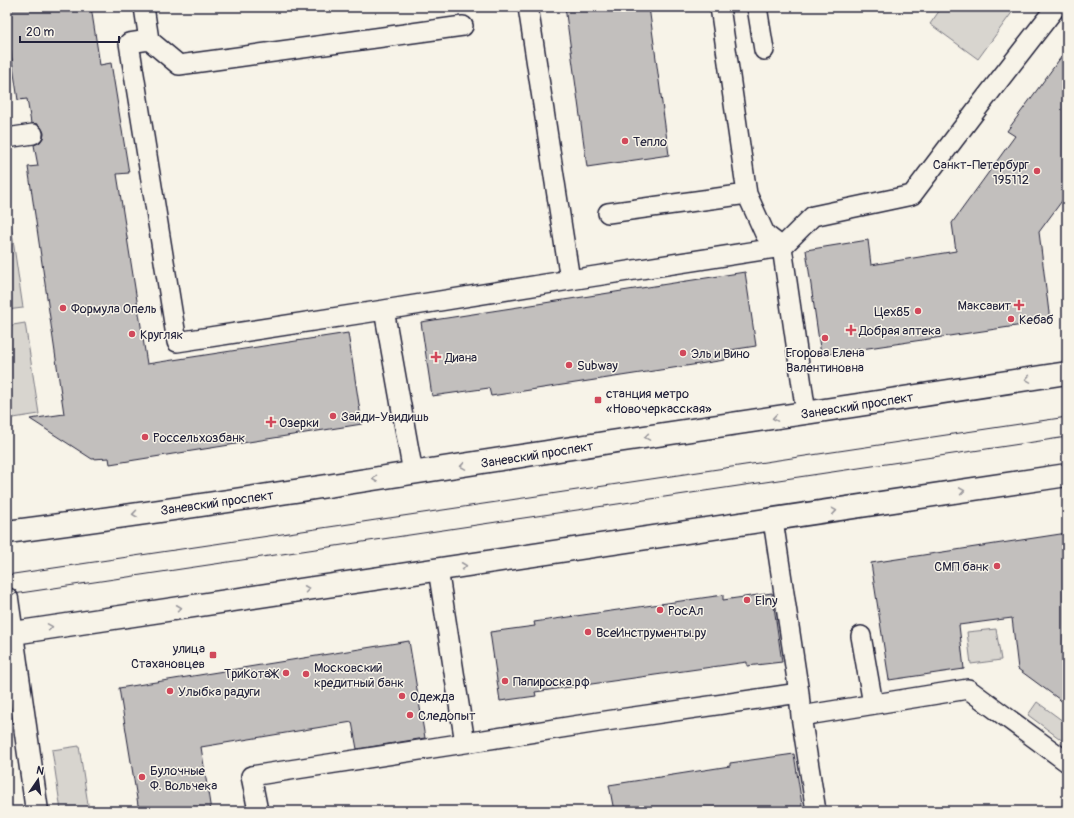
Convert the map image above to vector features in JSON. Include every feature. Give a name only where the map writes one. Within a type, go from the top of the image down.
[{"type":"main road","name":"Заневский проспект","points":[[7,532],[413,473],[1067,373]]},
{"type":"main road","points":[[9,634],[1067,475]]},
{"type":"main road","points":[[7,598],[9,634],[37,811]]},
{"type":"lane","points":[[144,7],[149,40],[179,65],[463,26]]},
{"type":"lane","points":[[528,7],[570,280]]},
{"type":"lane","points":[[720,7],[747,194],[765,234],[782,247],[806,413]]},
{"type":"lane","points":[[757,7],[764,50]]},
{"type":"lane","points":[[149,40],[129,43],[177,342],[782,247],[813,216],[912,195],[1056,7]]},
{"type":"lane","points":[[7,138],[33,134]]},
{"type":"lane","points":[[608,213],[747,194]]},
{"type":"lane","points":[[384,310],[413,473]]},
{"type":"lane","points":[[773,520],[816,811]]},
{"type":"lane","points":[[438,569],[465,743]]},
{"type":"lane","points":[[861,636],[873,704]]},
{"type":"lane","points":[[801,716],[968,689],[1067,762]]},
{"type":"lane","points":[[258,811],[251,776],[599,722],[799,693]]},
{"type":"shaded area","points":[[942,7],[1016,7],[978,59],[930,24]]},
{"type":"shaded area","points":[[7,199],[23,308],[7,310]]},
{"type":"shaded area","points":[[25,323],[39,414],[7,419],[7,326]]},
{"type":"shaded area","points":[[996,629],[1001,660],[971,664],[967,632]]},
{"type":"shaded area","points":[[1037,702],[1067,724],[1067,744],[1028,715]]},
{"type":"shaded area","points":[[79,746],[89,811],[61,811],[52,750]]},
{"type":"building","points":[[7,7],[91,7],[100,65],[111,63],[129,173],[117,174],[147,364],[348,333],[362,424],[110,464],[109,458],[92,459],[30,419],[64,414],[28,167],[38,166],[34,145],[40,142],[44,133],[41,127],[37,124],[31,123],[27,99],[18,100],[7,27]]},
{"type":"building","points":[[565,7],[649,7],[669,155],[587,167]]},
{"type":"building","points":[[1067,49],[1067,194],[1039,232],[1050,321],[821,355],[806,250],[868,240],[871,265],[956,251],[952,223],[1015,136],[1007,131]]},
{"type":"building","points":[[745,272],[756,346],[724,351],[725,360],[491,396],[489,388],[432,396],[421,322]]},
{"type":"building","points":[[1067,533],[1067,705],[1018,669],[1012,618],[959,625],[964,669],[889,680],[871,563]]},
{"type":"building","points":[[772,593],[782,662],[747,666],[747,662],[535,692],[536,696],[500,701],[490,632],[535,626],[534,622],[723,595],[723,600]]},
{"type":"building","points":[[409,641],[425,738],[357,749],[352,722],[201,747],[211,811],[139,811],[119,688]]},
{"type":"building","points":[[794,754],[803,811],[614,811],[609,785],[730,766],[730,763]]},
{"type":"tram line","points":[[7,575],[1067,417]]},
{"type":"tram line","points":[[7,595],[1067,437]]},
{"type":"place","name":"Тепло","points":[[625,141]]},
{"type":"place","name":"Санкт-Петербург 195112","points":[[1037,171]]},
{"type":"place","name":"Максавит","points":[[1019,305]]},
{"type":"place","name":"Формула Опель","points":[[63,308]]},
{"type":"place","name":"Цех85","points":[[918,311]]},
{"type":"place","name":"Кебаб","points":[[1011,319]]},
{"type":"place","name":"Добрая аптека","points":[[851,330]]},
{"type":"place","name":"Кругляк","points":[[132,334]]},
{"type":"place","name":"Егорова Елена Валентиновна","points":[[825,338]]},
{"type":"place","name":"Эль и Вино","points":[[683,353]]},
{"type":"place","name":"Диана","points":[[436,357]]},
{"type":"place","name":"Subway","points":[[569,365]]},
{"type":"place","name":"станция метро «Новочеркасская»","points":[[598,400]]},
{"type":"place","name":"Зайди-Увидишь","points":[[333,416]]},
{"type":"place","name":"Озерки","points":[[271,422]]},
{"type":"place","name":"Россельхозбанк","points":[[145,437]]},
{"type":"place","name":"СМП банк","points":[[997,566]]},
{"type":"place","name":"Elny","points":[[747,600]]},
{"type":"place","name":"РосАл","points":[[660,610]]},
{"type":"place","name":"ВсеИнструменты.ру","points":[[588,632]]},
{"type":"place","name":"улица Стахановцев","points":[[213,655]]},
{"type":"place","name":"ТриКотаЖ","points":[[286,673]]},
{"type":"place","name":"Московский кредитный банк","points":[[306,674]]},
{"type":"place","name":"Папироска.рф","points":[[505,681]]},
{"type":"place","name":"Улыбка радуги","points":[[170,691]]},
{"type":"place","name":"Одежда","points":[[402,696]]},
{"type":"place","name":"Следопыт","points":[[410,715]]},
{"type":"place","name":"Булочные Ф. Вольчека","points":[[142,777]]}]
